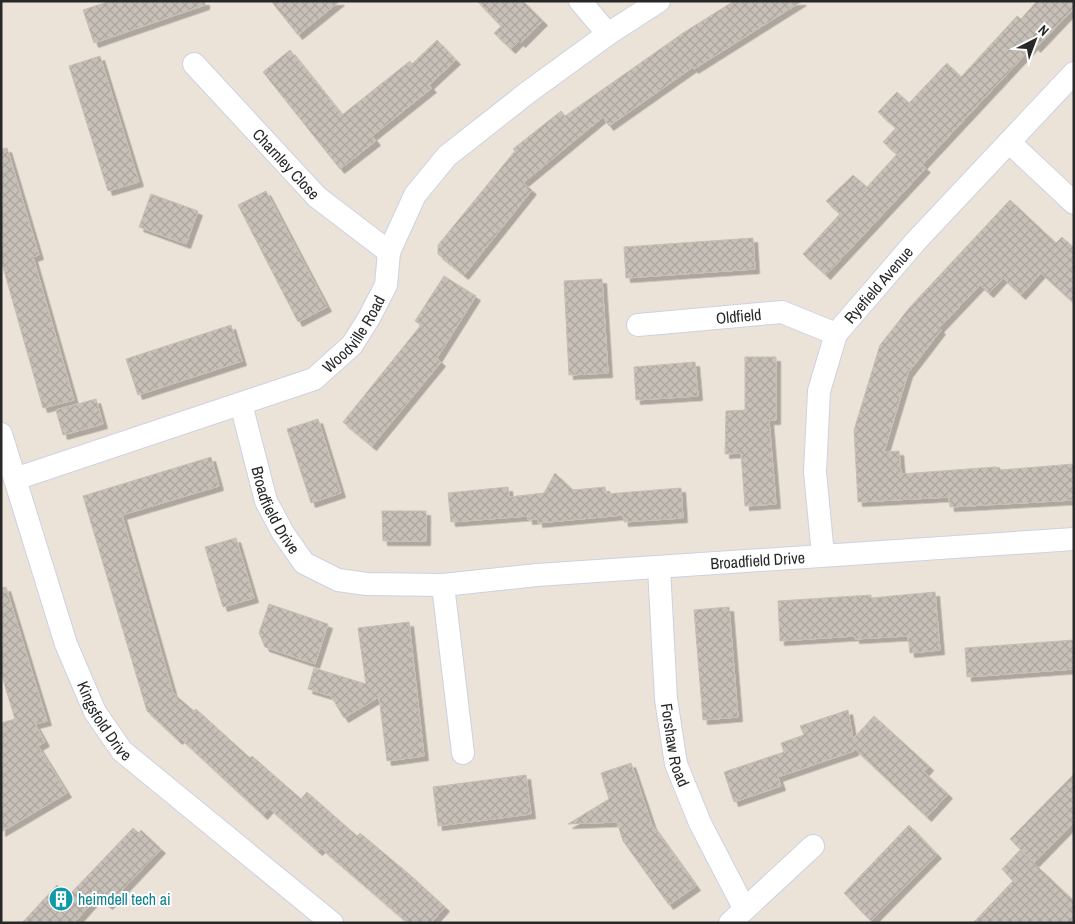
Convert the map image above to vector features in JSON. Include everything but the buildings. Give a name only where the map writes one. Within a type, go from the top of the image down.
[{"type":"street","points":[[580,1],[608,34]]},
{"type":"street","name":"Woodville Road","points":[[15,479],[314,379],[352,346],[386,285],[389,252],[415,195],[447,156],[527,93],[608,34],[659,1]]},
{"type":"street","name":"Charnley Close","points":[[194,64],[317,197],[389,252]]},
{"type":"street","name":"Ryefield Avenue","points":[[823,555],[815,472],[818,391],[836,334],[916,241],[1074,73]]},
{"type":"street","points":[[1009,142],[1074,203]]},
{"type":"street","name":"Oldfield","points":[[638,324],[782,312],[836,334]]},
{"type":"street","name":"Broadfield Drive","points":[[241,404],[266,501],[282,533],[304,563],[338,580],[367,584],[443,585],[537,575],[1074,539]]},
{"type":"street","name":"Kingsfold Drive","points":[[1,434],[66,644],[95,712],[122,751],[332,923]]},
{"type":"street","name":"Forshaw Road","points":[[659,568],[666,699],[676,764],[737,915]]},
{"type":"street","points":[[443,585],[462,753]]},
{"type":"street","points":[[737,915],[813,846]]},
{"type":"place","name":"heimdell tech ai","points":[[61,899]]}]
